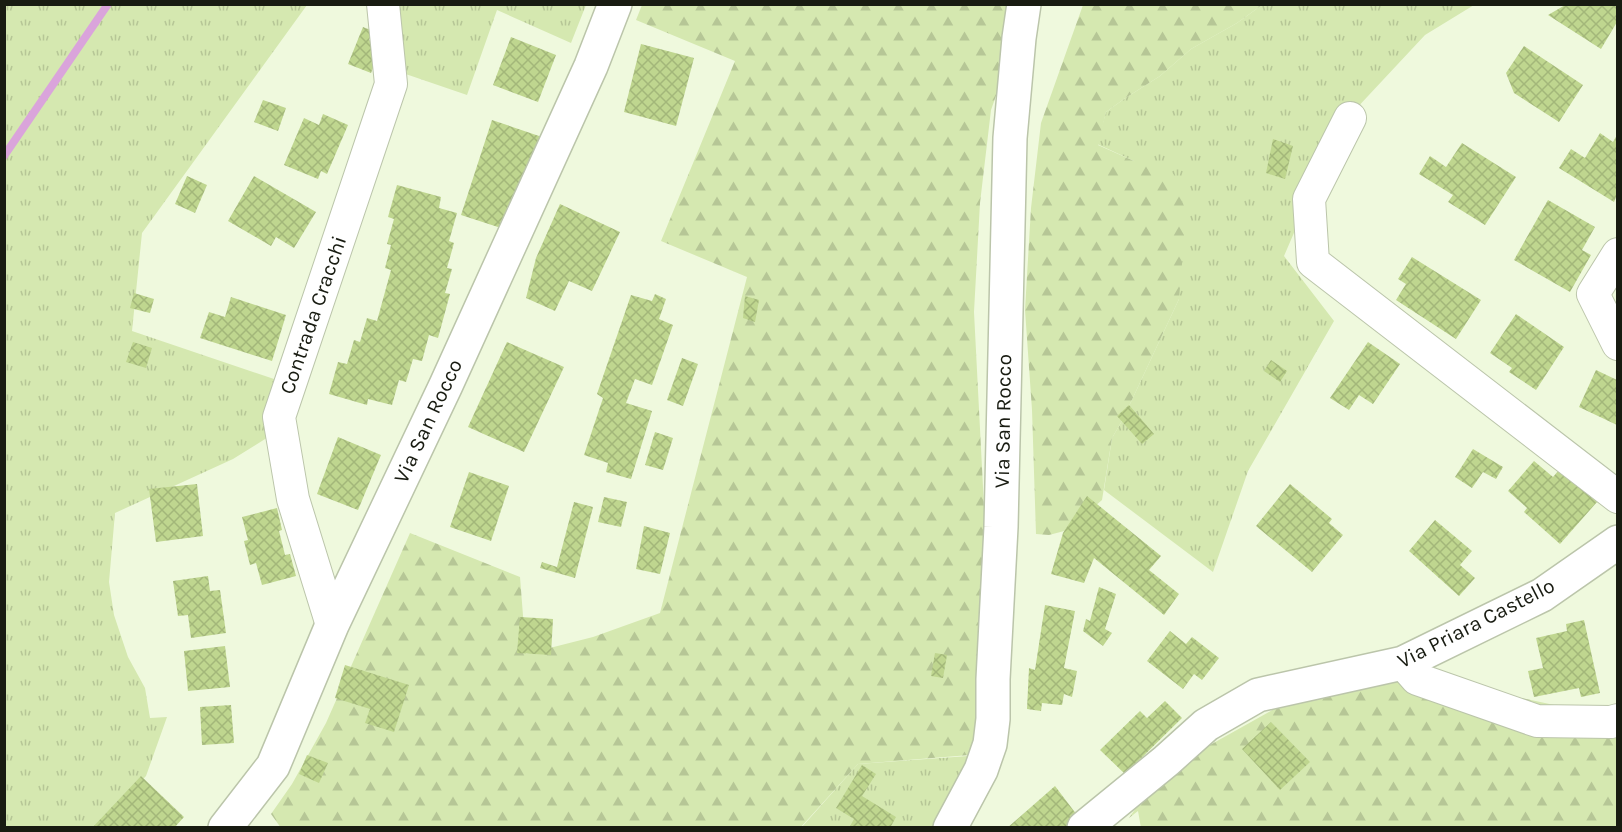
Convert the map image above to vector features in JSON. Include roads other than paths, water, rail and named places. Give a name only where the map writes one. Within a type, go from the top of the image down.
[{"type":"street","name":"Contrada Cracchi","points":[[332,625],[292,499],[279,417],[391,84],[383,4]]},
{"type":"street","name":"Via San Rocco","points":[[225,828],[273,766],[332,625],[591,66],[615,4]]},
{"type":"street","name":"Via San Rocco","points":[[950,828],[981,770],[990,744],[993,719],[1001,528],[1010,138],[1024,4]]},
{"type":"street","points":[[1350,118],[1309,199],[1313,262],[1617,497]]},
{"type":"street","points":[[1617,254],[1593,294],[1617,344]]},
{"type":"street","name":"Via Priara Castello","points":[[1084,828],[1206,725],[1258,695],[1403,663],[1542,595],[1617,542]]},
{"type":"street","points":[[1403,663],[1417,680],[1537,721],[1611,722],[1617,720]]},
{"type":"waterway","points":[[4,156],[108,4]]}]
